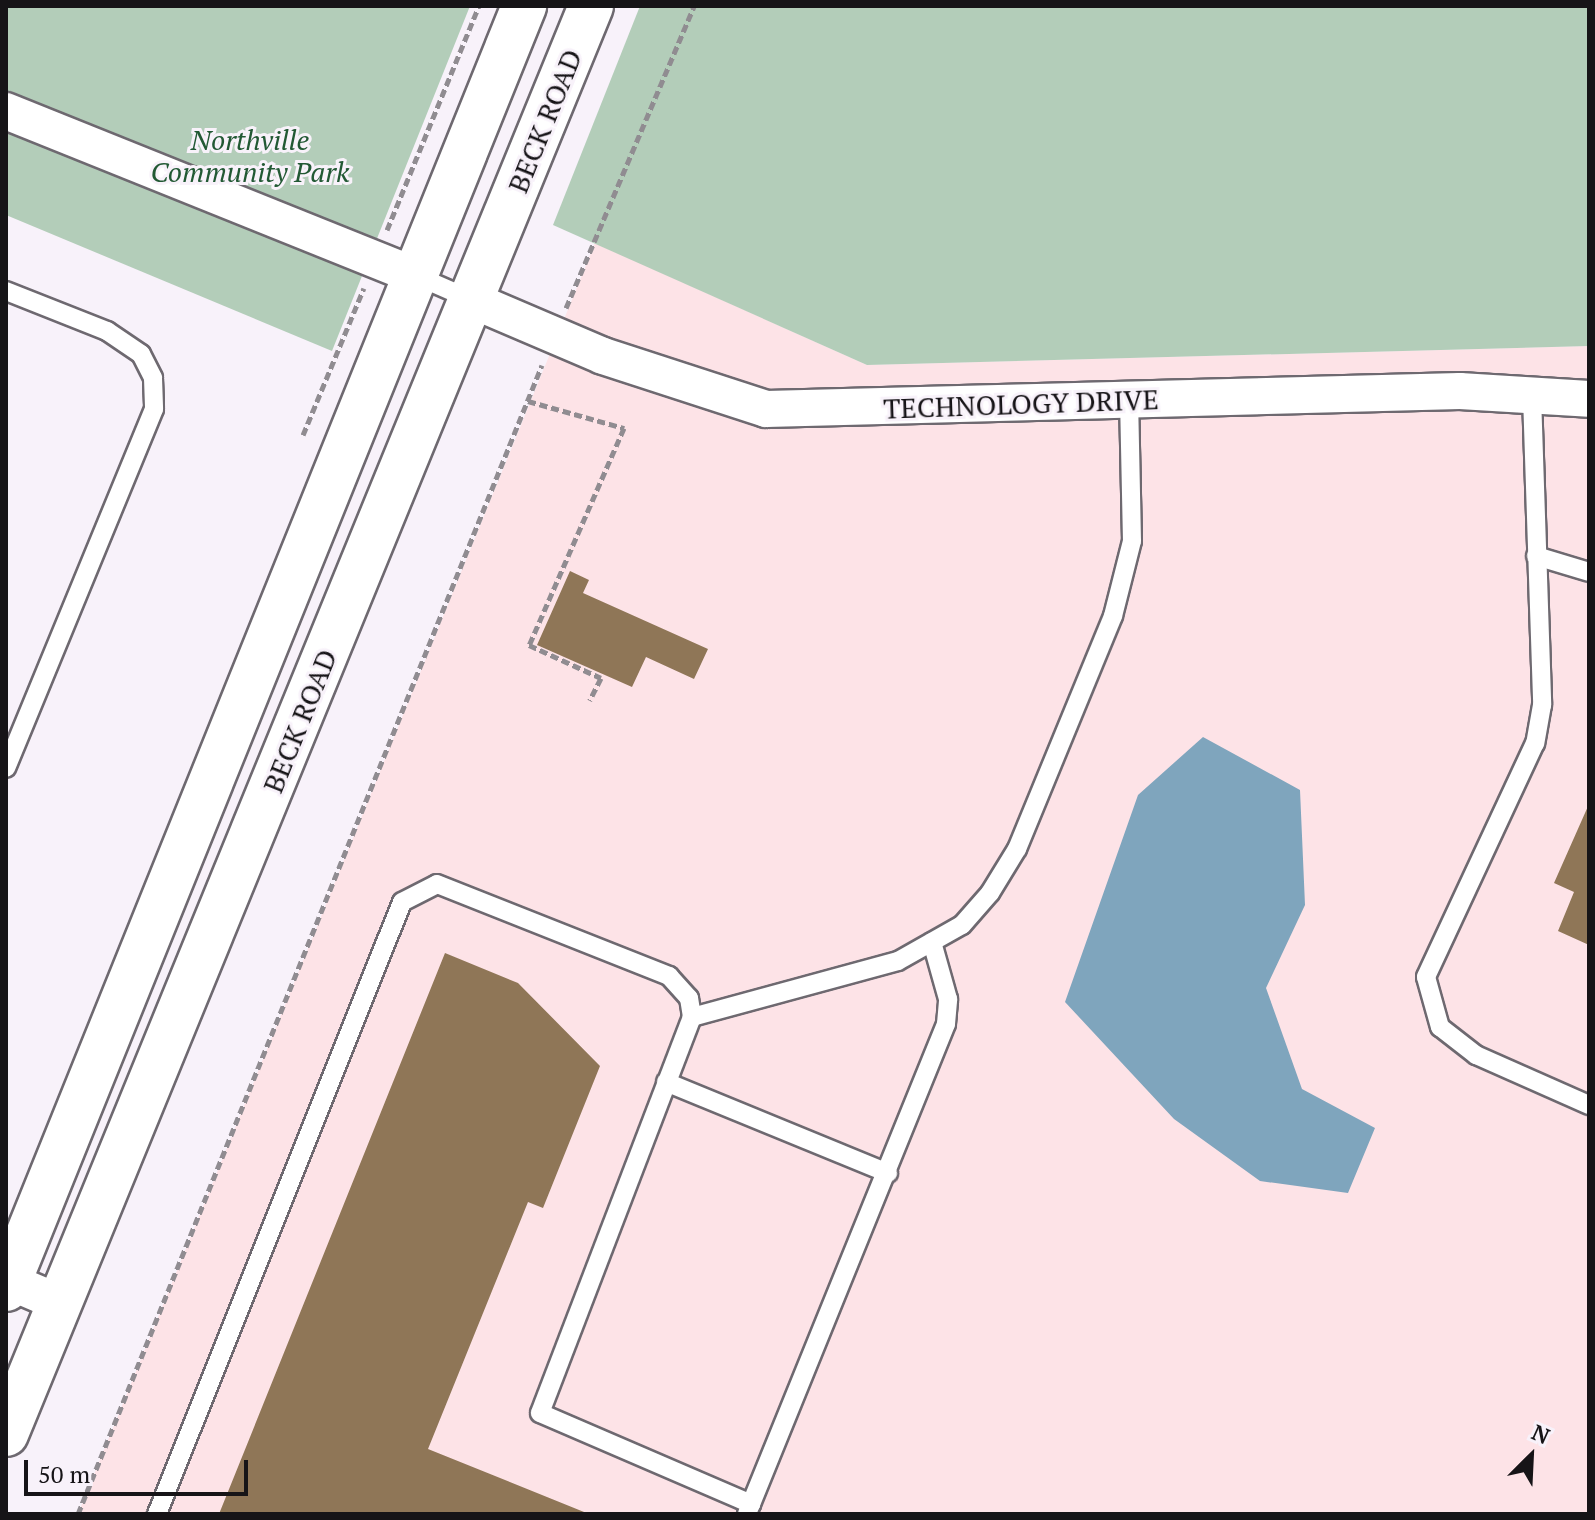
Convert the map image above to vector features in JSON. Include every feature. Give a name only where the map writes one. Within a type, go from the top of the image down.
[{"type":"main road","points":[[7,1284],[524,6]]},
{"type":"main road","name":"BECK ROAD","points":[[6,1434],[591,6]]},
{"type":"street","points":[[6,111],[417,276]]},
{"type":"street","name":"TECHNOLOGY DRIVE","points":[[472,300],[554,335],[766,409],[1460,391],[1589,399]]},
{"type":"street","points":[[7,1284],[60,1303]]},
{"type":"lane","points":[[417,276],[472,300]]},
{"type":"lane","points":[[6,291],[107,331],[141,354],[153,378],[154,409],[6,768]]},
{"type":"lane","points":[[1532,396],[1542,705],[1535,743],[1426,977],[1440,1027],[1476,1055],[1589,1105]]},
{"type":"lane","points":[[692,1017],[898,961],[962,925],[1017,849],[1113,616],[1132,541],[1129,401]]},
{"type":"lane","points":[[1536,556],[1589,572]]},
{"type":"lane","points":[[157,1514],[402,902],[437,884],[669,976],[683,986],[692,1017],[540,1413],[749,1509],[946,1024],[948,999],[932,942]]},
{"type":"lane","points":[[666,1082],[888,1173]]},
{"type":"path","points":[[303,435],[479,6]]},
{"type":"path","points":[[78,1514],[554,335],[694,6]]},
{"type":"path","points":[[528,401],[624,428],[529,645],[601,678],[590,700]]},
{"type":"shaded area","points":[[595,243],[867,365],[1589,346],[1589,1514],[78,1514]]},
{"type":"green space","name":"Northville Community Park","points":[[6,6],[470,6],[332,351],[6,215]]},
{"type":"green space","points":[[640,6],[1589,6],[1589,346],[867,365],[553,225]]},
{"type":"water","points":[[1203,737],[1300,790],[1305,905],[1266,988],[1302,1089],[1375,1128],[1348,1193],[1260,1181],[1174,1119],[1065,1002],[1138,795]]},
{"type":"building","points":[[570,571],[589,580],[583,593],[708,649],[694,679],[646,657],[632,687],[537,645]]},
{"type":"building","points":[[1589,804],[1589,945],[1558,931],[1574,892],[1554,883]]},
{"type":"building","points":[[445,953],[518,983],[600,1066],[543,1208],[528,1202],[428,1449],[589,1514],[219,1514]]}]
